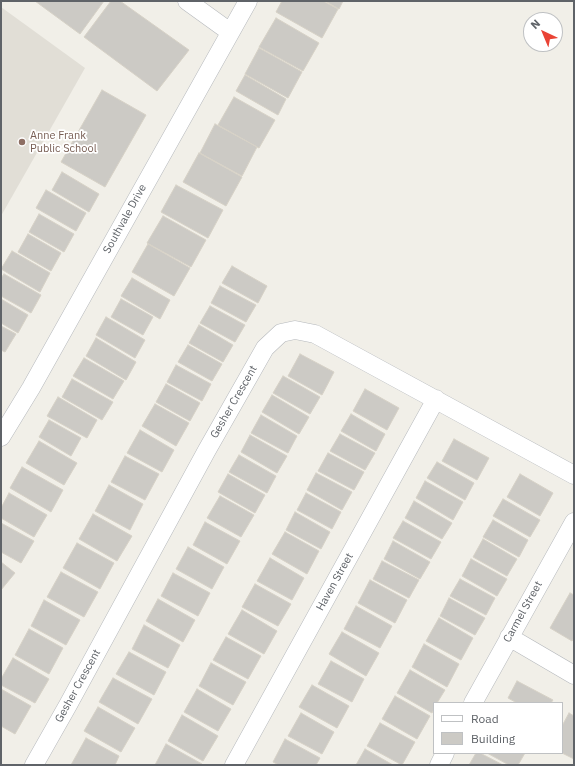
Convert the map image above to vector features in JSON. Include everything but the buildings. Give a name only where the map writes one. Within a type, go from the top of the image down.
[{"type":"street","points":[[187,1],[230,32]]},
{"type":"street","name":"Southvale Drive","points":[[1,437],[31,388],[248,1]]},
{"type":"street","name":"Gesher Crescent","points":[[34,765],[207,450],[265,348],[281,333],[295,330],[315,334],[574,475]]},
{"type":"street","name":"Haven Street","points":[[234,765],[436,400]]},
{"type":"street","name":"Carmel Street","points":[[474,702],[574,522]]},
{"type":"street","points":[[509,637],[574,675]]},
{"type":"street","points":[[439,765],[444,754]]},
{"type":"shaded area","name":"Anne Frank Public School","points":[[1,7],[85,68],[1,216]]},
{"type":"place","name":"Anne Frank Public School","points":[[22,142]]}]
